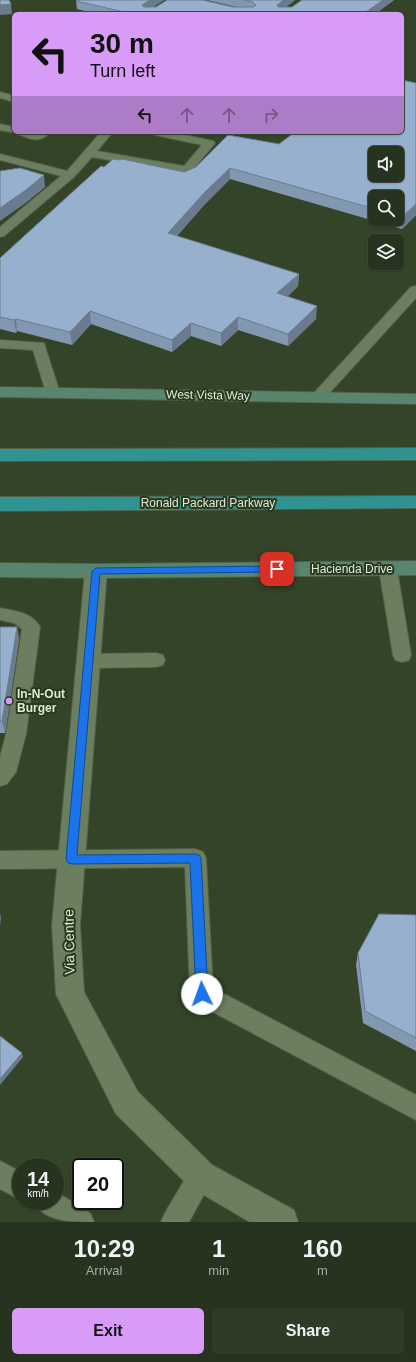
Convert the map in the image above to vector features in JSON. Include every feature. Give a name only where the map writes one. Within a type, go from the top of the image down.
[{"type":"highway","points":[[0,455],[416,454]]},
{"type":"highway","name":"Ronald Packard Parkway","points":[[0,504],[416,502]]},
{"type":"main road","name":"West Vista Way","points":[[0,392],[416,399]]},
{"type":"main road","name":"Hacienda Drive","points":[[0,570],[96,571],[416,568]]},
{"type":"street","name":"Via Centre","points":[[96,571],[66,925],[70,994],[127,1103],[201,1176],[282,1222]]},
{"type":"lane","points":[[0,95],[12,98]]},
{"type":"lane","points":[[0,127],[12,130]]},
{"type":"lane","points":[[27,134],[37,137],[41,134]]},
{"type":"lane","points":[[0,233],[70,175],[105,134]]},
{"type":"lane","points":[[89,153],[187,170],[209,143],[165,134]]},
{"type":"lane","points":[[0,157],[70,175]]},
{"type":"lane","points":[[318,397],[416,290]]},
{"type":"lane","points":[[0,344],[39,346],[53,393]]},
{"type":"lane","points":[[388,569],[402,655]]},
{"type":"lane","points":[[0,614],[19,618],[31,628],[16,734],[6,772],[0,778]]},
{"type":"lane","points":[[88,661],[156,660]]},
{"type":"lane","points":[[0,860],[195,858],[202,994],[416,1108]]},
{"type":"lane","points":[[0,1174],[12,1181]]},
{"type":"lane","points":[[174,1222],[201,1176]]},
{"type":"lane","points":[[61,1210],[82,1222]]},
{"type":"building","points":[[0,0],[9,0],[11,4],[0,5]]},
{"type":"building","points":[[150,0],[142,5],[144,7],[156,7],[167,0],[203,0],[233,7],[254,7],[256,5],[253,2],[244,0],[284,0],[277,5],[278,7],[292,7],[302,0],[383,0],[366,12],[124,12],[76,1]]},
{"type":"building","points":[[404,80],[416,83],[416,204],[404,215],[404,190],[368,190],[368,207],[230,168],[205,192],[168,233],[299,274],[277,293],[317,306],[288,334],[238,317],[221,333],[191,323],[172,340],[90,311],[70,332],[16,319],[14,320],[0,317],[0,258],[101,166],[104,167],[113,159],[122,159],[184,172],[196,167],[228,135],[279,144],[292,134],[404,134]]},
{"type":"building","points":[[20,168],[44,175],[26,190],[0,208],[0,171]]},
{"type":"building","points":[[0,627],[17,627],[2,721],[0,721]]},
{"type":"building","points":[[379,914],[416,915],[416,1038],[365,1011],[358,953]]},
{"type":"building","points":[[0,1036],[22,1053],[0,1079]]},
{"type":"place","name":"In-N-Out Burger","points":[[9,701]]},
{"type":"route","points":[[202,994],[195,858],[72,859],[96,571],[277,569]]}]
